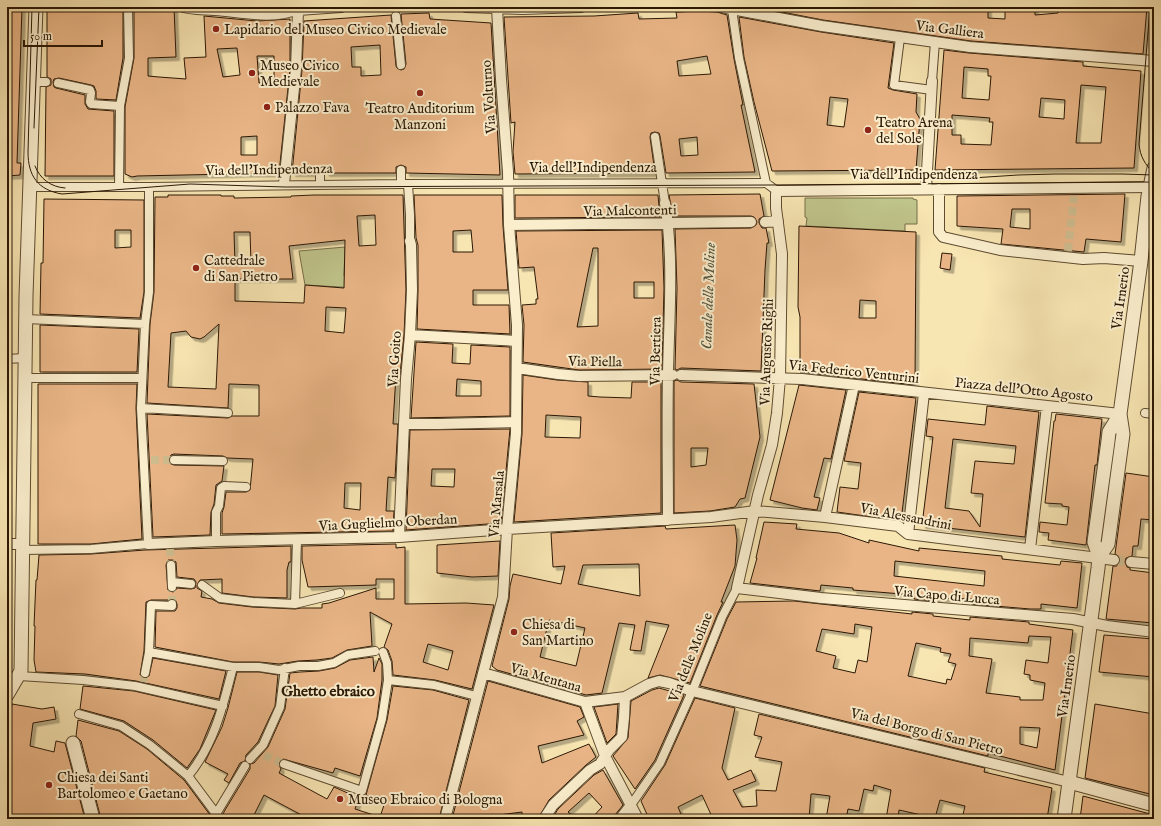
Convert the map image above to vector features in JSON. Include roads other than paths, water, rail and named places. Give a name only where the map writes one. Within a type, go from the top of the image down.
[{"type":"street","points":[[7,695],[14,680],[21,671],[24,358],[36,7]]},
{"type":"street","points":[[119,187],[120,106],[128,64],[128,7]]},
{"type":"street","points":[[181,7],[228,13],[263,15],[281,15],[296,8],[341,7]]},
{"type":"street","points":[[466,7],[581,7]]},
{"type":"street","name":"Via Galliera","points":[[720,7],[822,26],[900,38],[970,46],[1154,61]]},
{"type":"street","points":[[284,184],[295,83],[296,8]]},
{"type":"street","name":"Via Volturno","points":[[497,8],[500,79],[508,183]]},
{"type":"street","points":[[732,9],[739,58],[766,183],[777,191]]},
{"type":"street","points":[[396,16],[401,65]]},
{"type":"street","points":[[900,38],[894,85],[932,85]]},
{"type":"street","points":[[926,190],[935,42]]},
{"type":"street","points":[[33,82],[46,82]]},
{"type":"street","points":[[58,83],[90,90],[91,104],[120,106]]},
{"type":"street","name":"Via Bertiera","points":[[655,137],[669,223],[674,375],[668,520]]},
{"type":"street","name":"Via Irnerio","points":[[1064,819],[1099,557],[1108,544],[1123,434],[1120,414],[1154,168]]},
{"type":"street","name":"Via Goito","points":[[399,537],[412,290],[410,216],[401,170]]},
{"type":"street","points":[[320,171],[320,184]]},
{"type":"street","name":"Via Marsala","points":[[445,819],[503,597],[507,529],[514,465],[517,368],[515,282],[509,225],[508,183]]},
{"type":"street","name":"Via dell'Indipendenza","points":[[30,187],[149,187],[284,184],[766,183]]},
{"type":"street","points":[[148,544],[147,460],[141,408],[145,324],[150,292],[149,187]]},
{"type":"street","name":"Via dell'Indipendenza","points":[[777,191],[1152,187]]},
{"type":"street","points":[[939,190],[939,232],[943,237],[1000,250],[1084,259],[1104,258],[1141,261]]},
{"type":"street","name":"Via Augusto Righi","points":[[755,511],[775,429],[779,402],[782,254],[776,198],[777,191]]},
{"type":"street","points":[[765,222],[778,221]]},
{"type":"street","name":"Via Malcontenti","points":[[509,225],[751,222]]},
{"type":"street","points":[[25,319],[145,324]]},
{"type":"street","points":[[410,335],[517,341]]},
{"type":"street","points":[[7,359],[24,358]]},
{"type":"street","name":"Via Piella","points":[[517,368],[579,376],[674,375],[780,378]]},
{"type":"street","points":[[24,378],[142,378]]},
{"type":"street","name":"Via Federico Venturini","points":[[780,378],[802,379],[924,393]]},
{"type":"street","points":[[825,517],[854,385]]},
{"type":"street","points":[[908,534],[924,393]]},
{"type":"street","name":"Piazza dell'Otto Agosto","points":[[924,393],[1120,414]]},
{"type":"street","points":[[1030,549],[1047,406]]},
{"type":"street","points":[[141,408],[228,413]]},
{"type":"street","points":[[1145,413],[1154,414]]},
{"type":"street","points":[[404,424],[516,422]]},
{"type":"street","points":[[174,460],[223,461]]},
{"type":"street","points":[[216,541],[216,512],[219,506],[221,488],[224,486],[246,487]]},
{"type":"street","name":"Via Guglielmo Oberdan","points":[[22,547],[92,549],[148,544],[170,546],[216,541],[399,537],[711,517],[755,511]]},
{"type":"street","name":"Via Alessandrini","points":[[755,511],[825,517],[898,526],[908,534],[1114,560]]},
{"type":"street","name":"Via delle Moline","points":[[631,805],[660,763],[692,691],[722,617],[737,588],[755,511]]},
{"type":"street","points":[[295,604],[296,540]]},
{"type":"street","points":[[7,544],[22,547]]},
{"type":"street","points":[[1131,562],[1154,564]]},
{"type":"street","points":[[171,565],[172,585],[191,584]]},
{"type":"street","points":[[202,586],[220,598],[252,602],[295,604],[340,593]]},
{"type":"street","name":"Via Capo di Lucca","points":[[737,588],[820,598],[1073,619],[1090,623],[1154,632]]},
{"type":"street","points":[[145,673],[149,652],[151,605],[172,606],[172,604]]},
{"type":"street","points":[[149,652],[233,668],[259,667],[279,670],[285,668],[318,666],[334,663],[348,655],[379,651],[387,663],[388,680],[382,718],[362,790],[284,764]]},
{"type":"street","points":[[188,776],[208,745],[223,706],[233,668]]},
{"type":"street","points":[[250,759],[261,753],[280,707],[285,668]]},
{"type":"street","name":"Via Mentana","points":[[483,673],[585,702],[625,697],[649,684],[659,681],[692,691]]},
{"type":"street","points":[[14,680],[83,680],[142,685],[223,706]]},
{"type":"street","points":[[388,680],[434,685],[476,696]]},
{"type":"street","name":"Via del Borgo di San Pietro","points":[[692,691],[1069,782],[1154,805]]},
{"type":"street","points":[[544,819],[553,805],[590,770],[600,764],[622,737],[625,697]]},
{"type":"street","points":[[585,702],[605,756],[638,819]]},
{"type":"street","points":[[80,714],[124,727],[150,745],[188,776],[218,816],[246,766]]},
{"type":"street","points":[[73,743],[93,819]]},
{"type":"street","points":[[620,819],[631,805]]},
{"type":"tunnel","points":[[1068,251],[1074,196]]},
{"type":"tunnel","points":[[151,460],[174,460]]},
{"type":"tunnel","points":[[170,548],[171,565]]},
{"type":"tunnel","points":[[1114,560],[1131,562]]},
{"type":"tunnel","points":[[172,587],[172,604]]},
{"type":"tunnel","points":[[143,682],[145,673]]},
{"type":"tunnel","points":[[264,755],[284,764]]},
{"type":"tram line","points":[[32,7],[28,161],[32,175],[41,185],[47,189],[62,194],[190,184],[285,187],[1154,182]]},
{"type":"tram line","points":[[34,128],[39,7]]},
{"type":"tram line","points":[[1150,7],[1139,144],[1140,152],[1144,160],[1154,173]]},
{"type":"tram line","points":[[35,166],[37,171],[47,182],[55,186],[65,188]]},
{"type":"tram line","points":[[972,178],[1055,174],[1154,175]]},
{"type":"place","name":"Lapidario del Museo Civico Medievale","points":[[216,29]]},
{"type":"place","name":"Museo Civico Medievale","points":[[252,73]]},
{"type":"place","name":"Teatro Auditorium Manzoni","points":[[420,93]]},
{"type":"place","name":"Palazzo Fava","points":[[267,107]]},
{"type":"place","name":"Teatro Arena del Sole","points":[[868,130]]},
{"type":"place","name":"Cattedrale di San Pietro","points":[[196,268]]},
{"type":"place","name":"Chiesa di San Martino","points":[[514,632]]},
{"type":"place","name":"Chiesa dei Santi Bartolomeo e Gaetano","points":[[49,785]]},
{"type":"place","name":"Museo Ebraico di Bologna","points":[[340,799]]},
{"type":"district","name":"Ghetto ebraico","points":[[328,691]]},
{"type":"water label","name":"Canale delle Moline","points":[[708,296]]}]
